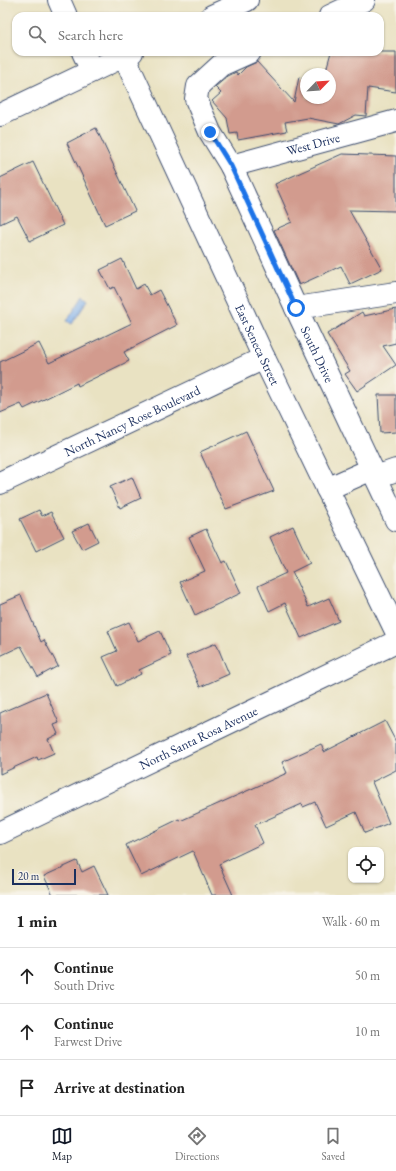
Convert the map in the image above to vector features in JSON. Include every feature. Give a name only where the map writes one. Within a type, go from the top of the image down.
[{"type":"street","points":[[59,0],[64,12]]},
{"type":"street","points":[[220,12],[246,0]]},
{"type":"street","points":[[338,12],[364,0]]},
{"type":"street","points":[[0,115],[87,62],[118,56]]},
{"type":"street","name":"East Seneca Street","points":[[129,56],[264,358],[396,631]]},
{"type":"street","name":"South Drive","points":[[241,56],[221,65],[198,86],[196,99],[210,132],[231,166],[296,308],[381,472],[396,520]]},
{"type":"street","name":"West Drive","points":[[231,166],[396,121]]},
{"type":"street","points":[[296,308],[396,294]]},
{"type":"street","name":"North Nancy Rose Boulevard","points":[[0,483],[264,358]]},
{"type":"street","points":[[327,489],[381,472]]},
{"type":"street","name":"North Santa Rosa Avenue","points":[[0,832],[396,642]]},
{"type":"water","points":[[83,296],[88,300],[72,324],[67,321]]},
{"type":"building","points":[[384,52],[396,52],[396,92],[368,88],[366,116],[356,115],[339,124],[308,118],[285,122],[287,131],[238,140],[237,133],[230,134],[227,118],[212,101],[221,93],[215,87],[228,76],[236,72],[238,75],[246,67],[257,62],[294,102],[299,77],[300,104],[336,104],[336,68],[327,68],[330,56],[384,56]]},
{"type":"building","points":[[96,128],[135,211],[105,225],[67,143]]},
{"type":"building","points":[[342,154],[396,156],[396,211],[349,210],[382,269],[350,284],[341,266],[299,285],[274,230],[292,222],[275,184]]},
{"type":"building","points":[[33,162],[63,225],[30,241],[17,216],[0,224],[0,178]]},
{"type":"building","points":[[122,259],[136,289],[144,284],[150,295],[159,290],[177,325],[124,352],[129,361],[78,386],[77,383],[24,409],[21,404],[0,413],[0,362],[39,343],[49,363],[132,323],[114,287],[110,289],[100,270]]},
{"type":"building","points":[[396,309],[396,343],[383,346],[396,365],[357,391],[345,374],[350,371],[327,334],[362,312],[364,316]]},
{"type":"building","points":[[378,395],[396,395],[396,432],[380,433]]},
{"type":"building","points":[[246,431],[274,491],[226,509],[200,452]]},
{"type":"building","points":[[132,477],[141,498],[120,508],[110,487]]},
{"type":"building","points":[[39,510],[42,516],[51,512],[64,537],[36,551],[20,519]]},
{"type":"building","points":[[89,523],[98,541],[82,549],[72,531]]},
{"type":"building","points":[[293,526],[310,563],[292,572],[308,607],[329,598],[339,621],[301,638],[285,603],[269,611],[258,586],[286,573],[270,537]]},
{"type":"building","points":[[206,529],[222,563],[226,561],[241,593],[195,615],[180,582],[205,571],[189,537]]},
{"type":"building","points":[[21,595],[41,642],[44,640],[58,666],[38,677],[21,646],[0,656],[0,604]]},
{"type":"building","points":[[129,622],[138,641],[160,631],[171,655],[139,670],[141,674],[117,686],[103,657],[117,651],[108,631]]},
{"type":"building","points":[[216,643],[229,674],[200,687],[186,656]]},
{"type":"building","points":[[46,693],[59,723],[54,725],[58,734],[48,739],[54,753],[38,760],[37,757],[0,774],[0,713]]},
{"type":"building","points":[[385,721],[396,742],[396,770],[372,782],[389,823],[365,833],[356,812],[326,826],[315,802],[303,807],[302,804],[255,825],[263,843],[219,864],[233,895],[212,895],[193,851],[141,876],[126,845],[179,819],[180,821],[287,773],[282,762],[321,744],[324,752]]},
{"type":"building","points":[[77,861],[82,872],[94,866],[108,895],[53,895],[44,876]]},
{"type":"route","points":[[210,132],[231,166],[296,308]]}]
